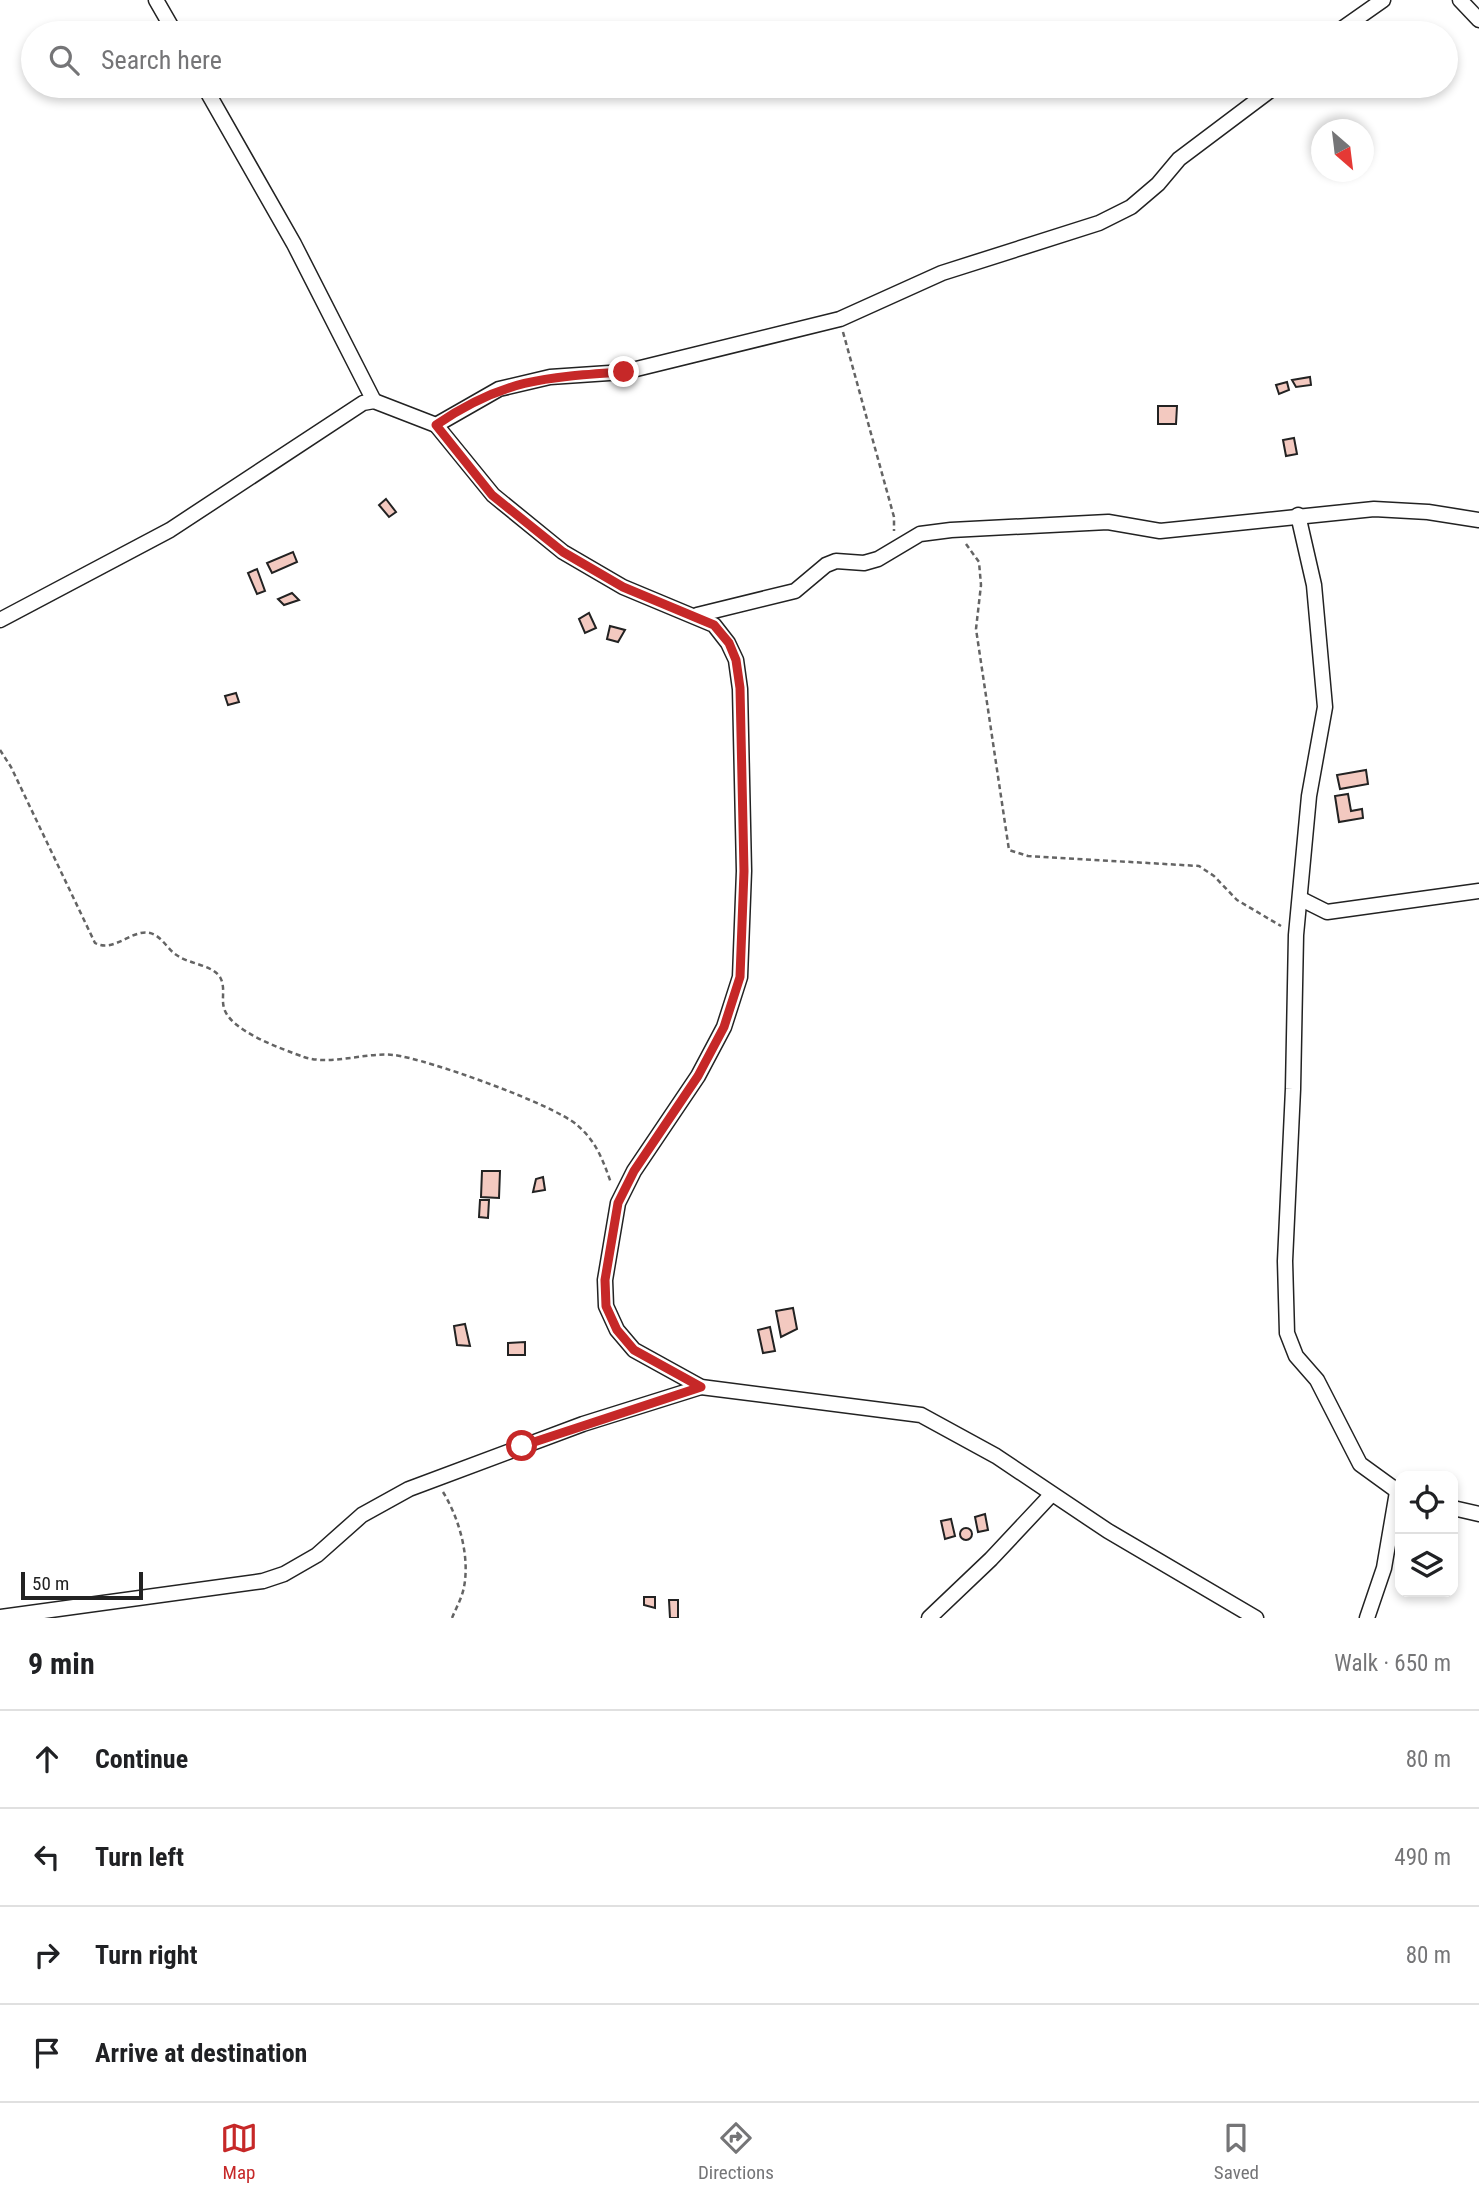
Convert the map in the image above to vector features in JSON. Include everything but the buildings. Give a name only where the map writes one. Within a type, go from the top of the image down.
[{"type":"street","points":[[156,0],[168,21]]},
{"type":"street","points":[[1353,21],[1383,0]]},
{"type":"street","points":[[1460,0],[1479,20]]},
{"type":"street","points":[[211,98],[294,244],[374,401],[436,425],[492,495],[563,552],[623,587],[697,615],[714,625],[729,643],[736,660],[740,688],[744,871],[740,977],[724,1027],[698,1076],[634,1171],[618,1203],[605,1280],[606,1306],[617,1330],[634,1350],[701,1387],[921,1415],[996,1456],[1051,1495],[1256,1618]]},
{"type":"street","points":[[436,425],[462,407],[499,389],[550,377],[624,372],[840,319],[942,273],[1070,234],[1131,207],[1158,184],[1179,159],[1260,98]]},
{"type":"street","points":[[0,621],[170,530],[337,418],[374,401]]},
{"type":"street","points":[[697,615],[795,591],[826,565],[836,561],[864,563],[878,559],[920,534],[951,530],[1108,522],[1160,531],[1374,509],[1428,512],[1479,520]]},
{"type":"street","points":[[1298,515],[1314,585],[1325,707],[1309,796],[1296,935],[1293,1089],[1285,1261],[1287,1333],[1296,1356],[1317,1380],[1360,1464],[1395,1490]]},
{"type":"street","points":[[1301,899],[1327,912],[1479,891]]},
{"type":"street","points":[[0,1617],[263,1581],[284,1574],[317,1555],[362,1515],[385,1501],[583,1424],[701,1387]]},
{"type":"street","points":[[929,1618],[991,1559],[1051,1495]]},
{"type":"street","points":[[1458,1509],[1479,1514]]},
{"type":"street","points":[[1367,1618],[1384,1567],[1395,1513]]},
{"type":"path","points":[[840,319],[894,517],[896,526],[893,534]]},
{"type":"path","points":[[951,530],[972,550],[979,562],[981,585],[976,629],[1009,850],[1028,856],[1199,866],[1214,876],[1237,900],[1296,935]]},
{"type":"path","points":[[0,750],[11,767],[95,943],[110,947],[143,933],[155,935],[178,957],[215,971],[224,986],[224,1008],[236,1027],[305,1057],[320,1060],[393,1055],[457,1072],[546,1107],[575,1123],[593,1140],[601,1154],[618,1203]]},
{"type":"path","points":[[435,1480],[456,1516],[467,1568],[463,1590],[452,1618]]},
{"type":"route","points":[[522,1446],[701,1387],[634,1350],[617,1330],[606,1306],[605,1280],[618,1203],[634,1171],[698,1076],[724,1027],[740,977],[744,871],[740,688],[736,660],[729,643],[714,625],[697,615],[623,587],[563,552],[492,495],[436,425],[462,407],[499,389],[550,377],[624,372]]}]
